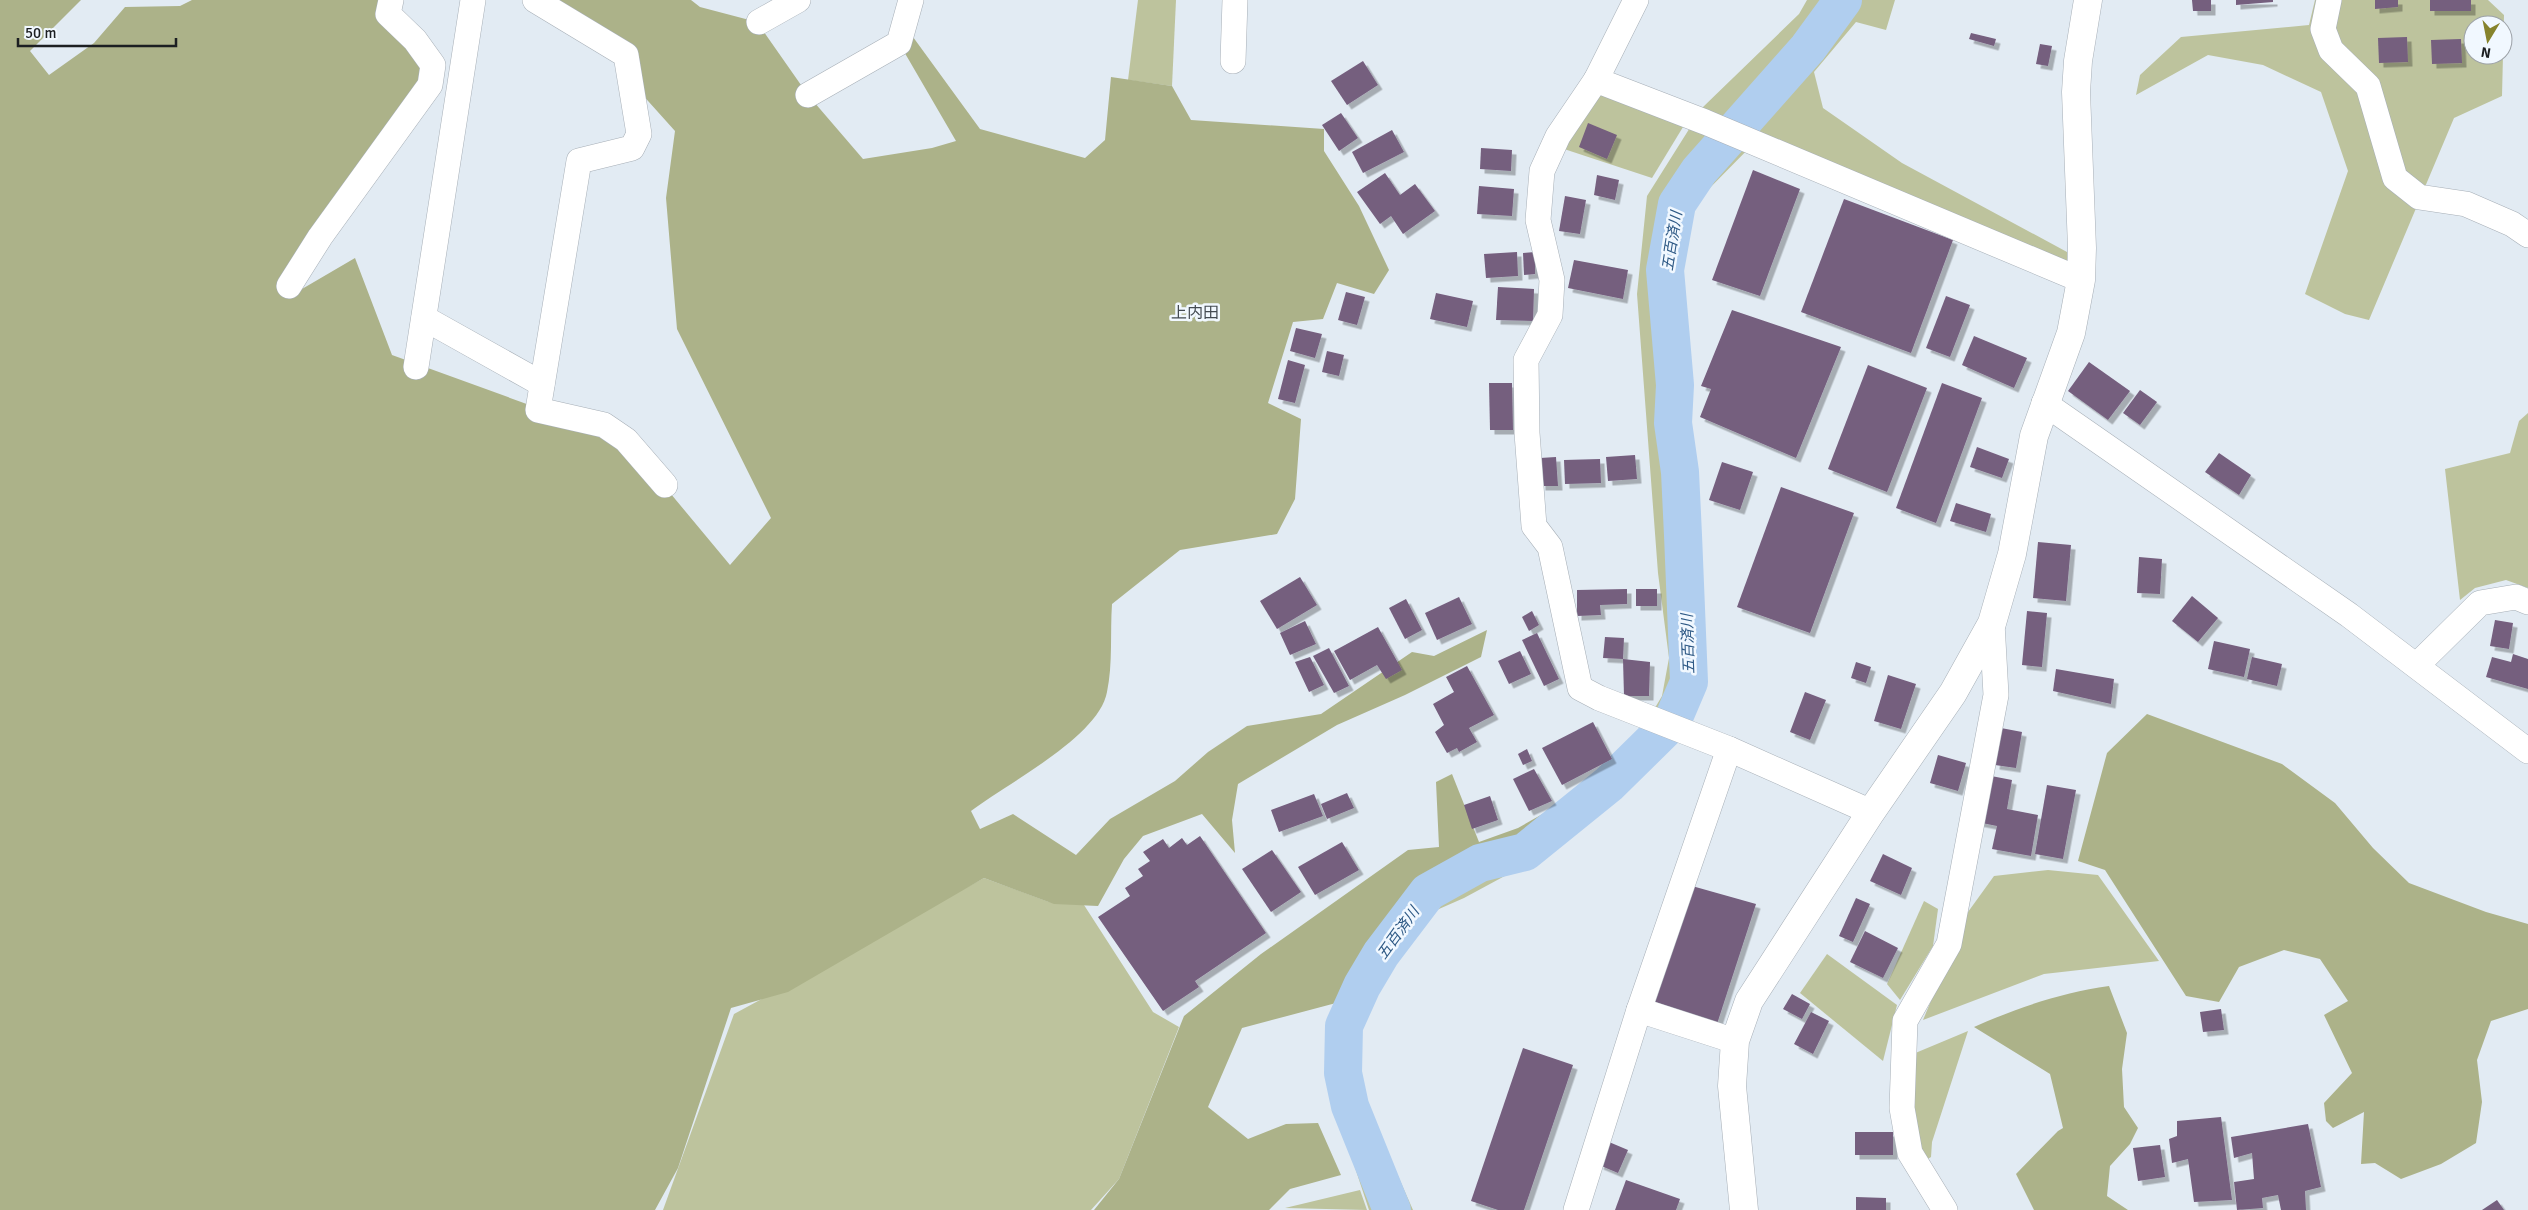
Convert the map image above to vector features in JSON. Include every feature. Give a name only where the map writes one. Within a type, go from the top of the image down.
[{"type":"street","points":[[390,0],[388,14],[416,40],[433,65],[460,80]]},
{"type":"street","points":[[416,367],[472,0]]},
{"type":"street","points":[[535,0],[626,55],[639,134],[632,148],[579,161],[538,410],[604,425],[626,440],[665,485]]},
{"type":"street","points":[[758,22],[798,0]]},
{"type":"street","points":[[808,95],[899,44],[911,0]]},
{"type":"street","points":[[1233,61],[1234,0]]},
{"type":"street","points":[[1636,0],[1596,80],[1558,136],[1542,171],[1538,220],[1552,280],[1550,315],[1526,360],[1527,433],[1534,526],[1550,547],[1580,688],[1729,749],[1871,812]]},
{"type":"street","points":[[1744,1210],[1732,1086],[1736,1041],[1749,1001],[1871,812],[1953,693],[1992,623],[2012,554],[2034,436],[2044,403],[2071,333],[2081,280],[2082,248],[2076,92],[2078,61],[2088,0]]},
{"type":"street","points":[[2329,0],[2323,29],[2331,50],[2368,86],[2395,178],[2419,197],[2466,204],[2512,224],[2528,235]]},
{"type":"street","points":[[289,286],[320,237],[430,85],[433,65]]},
{"type":"street","points":[[1596,80],[1705,122],[2081,280]]},
{"type":"street","points":[[424,318],[542,384]]},
{"type":"street","points":[[2044,403],[2417,665],[2528,751]]},
{"type":"street","points":[[2417,665],[2480,603],[2516,597],[2528,602]]},
{"type":"street","points":[[1945,1210],[1910,1153],[1902,1108],[1905,1021],[1949,944],[1996,695],[1992,623]]},
{"type":"street","points":[[1576,1210],[1639,1010],[1729,749]]},
{"type":"street","points":[[1639,1010],[1736,1041]]},
{"type":"green space","points":[[0,0],[81,0],[30,51],[49,75],[94,43],[125,7],[180,6],[192,0],[381,0],[433,65],[302,289],[355,258],[392,355],[626,440],[730,565],[771,518],[677,329],[666,198],[675,131],[631,82],[626,55],[535,0],[691,0],[700,7],[757,22],[808,95],[863,159],[932,148],[956,141],[899,43],[913,37],[980,129],[1085,158],[1105,140],[1111,77],[1172,86],[1191,120],[1324,129],[1324,151],[1359,206],[1389,270],[1374,294],[1337,283],[1323,319],[1293,322],[1268,403],[1301,419],[1295,499],[1277,534],[1180,550],[1112,604],[1109,681],[1100,709],[1087,726],[1070,742],[971,811],[980,829],[1013,814],[1076,855],[1110,819],[1175,781],[1208,752],[1247,726],[1321,714],[1412,652],[1434,656],[1487,630],[1481,657],[1405,695],[1337,725],[1238,784],[1232,820],[1235,853],[1202,814],[1143,836],[1124,859],[1098,906],[1054,904],[984,878],[788,992],[731,1008],[678,1168],[655,1210],[0,1210]]},
{"type":"green space","points":[[1138,0],[1176,0],[1172,86],[1128,80]]},
{"type":"green space","points":[[1807,0],[1895,0],[1886,30],[1856,22],[1814,72],[1823,108],[1902,163],[2067,252],[2068,269],[1761,136],[1695,203],[1679,284],[1690,440],[1696,671],[1684,716],[1665,747],[1644,771],[1551,851],[1464,898],[1423,916],[1384,966],[1363,1014],[1354,1041],[1365,1101],[1413,1210],[1369,1210],[1332,1098],[1336,1003],[1370,960],[1400,903],[1480,863],[1522,855],[1617,772],[1662,696],[1669,658],[1658,573],[1637,294],[1647,196],[1703,107],[1799,14]]},
{"type":"green space","points":[[2315,0],[2488,0],[2504,15],[2463,15],[2463,65],[2503,65],[2502,96],[2454,118],[2369,320],[2345,314],[2305,294],[2348,171],[2321,92],[2263,65],[2208,55],[2136,95],[2140,75],[2181,37],[2309,25]]},
{"type":"green space","points":[[1599,90],[1683,127],[1652,178],[1561,148]]},
{"type":"green space","points":[[2528,413],[2528,588],[2506,580],[2475,588],[2460,600],[2445,469],[2510,453],[2519,421]]},
{"type":"green space","points":[[2147,714],[2282,764],[2335,803],[2373,848],[2409,883],[2486,912],[2528,924],[2528,1009],[2491,1021],[2477,1060],[2482,1102],[2476,1143],[2441,1164],[2401,1179],[2375,1163],[2361,1164],[2364,1112],[2333,1128],[2326,1121],[2324,1103],[2352,1073],[2324,1015],[2348,1001],[2320,959],[2284,950],[2239,967],[2219,1002],[2186,996],[2105,870],[2078,861],[2107,753]]},
{"type":"green space","points":[[1615,773],[1528,846],[1400,903],[1370,960],[1336,1003],[1242,1028],[1208,1107],[1248,1139],[1286,1124],[1318,1123],[1341,1175],[1290,1189],[1269,1210],[1094,1210],[1119,1179],[1184,1016],[1261,954],[1408,850],[1439,847],[1436,782],[1452,774],[1479,842],[1518,828]]},
{"type":"green space","points":[[2048,870],[2098,875],[2159,961],[2044,974],[1923,1020],[1968,912],[1994,876]]},
{"type":"green space","points":[[984,878],[1049,902],[1084,905],[1153,1012],[1179,1027],[1119,1179],[1091,1210],[663,1210],[734,1014]]},
{"type":"green space","points":[[1924,901],[1938,909],[1933,946],[1900,1000],[1887,984]]},
{"type":"green space","points":[[1827,954],[1897,1005],[1883,1061],[1800,993]]},
{"type":"green space","points":[[2109,986],[2127,1033],[2122,1069],[2124,1107],[2138,1128],[2130,1144],[2110,1166],[2107,1196],[2128,1210],[2034,1210],[2016,1174],[2063,1128],[2050,1074],[1974,1027],[2040,1002]]},
{"type":"green space","points":[[1968,1031],[1932,1142],[1931,1157],[1923,1162],[1914,1133],[1913,1054]]},
{"type":"green space","points":[[1360,1190],[1367,1210],[1285,1208]]},
{"type":"building","points":[[2192,0],[2211,0],[2211,11],[2193,11]]},
{"type":"building","points":[[2236,0],[2273,0],[2273,2],[2236,5]]},
{"type":"building","points":[[2375,0],[2398,0],[2398,7],[2375,9]]},
{"type":"building","points":[[2430,0],[2471,0],[2471,11],[2430,11]]},
{"type":"building","points":[[1971,33],[1996,39],[1994,46],[1969,39]]},
{"type":"building","points":[[2407,37],[2408,62],[2379,63],[2378,38]]},
{"type":"building","points":[[2461,39],[2462,63],[2432,64],[2431,40]]},
{"type":"building","points":[[2040,44],[2052,46],[2048,66],[2036,64]]},
{"type":"building","points":[[1363,61],[1378,85],[1347,105],[1331,81]]},
{"type":"building","points":[[1341,113],[1358,138],[1339,151],[1322,125]]},
{"type":"building","points":[[1588,123],[1617,135],[1607,159],[1579,147]]},
{"type":"building","points":[[1392,130],[1404,152],[1363,173],[1352,152]]},
{"type":"building","points":[[1481,148],[1512,150],[1511,171],[1480,169]]},
{"type":"building","points":[[1753,170],[1800,189],[1760,296],[1712,280]]},
{"type":"building","points":[[1385,173],[1400,195],[1415,184],[1435,211],[1403,234],[1391,216],[1380,224],[1357,192]]},
{"type":"building","points":[[1597,175],[1619,180],[1615,200],[1594,195]]},
{"type":"building","points":[[1479,186],[1514,189],[1512,216],[1477,214]]},
{"type":"building","points":[[1565,196],[1586,200],[1580,234],[1559,231]]},
{"type":"building","points":[[1844,199],[1953,240],[1911,353],[1801,312]]},
{"type":"building","points":[[1517,252],[1518,276],[1486,278],[1484,254]]},
{"type":"building","points":[[1535,252],[1535,274],[1524,275],[1523,253]]},
{"type":"building","points":[[1574,260],[1628,270],[1623,299],[1568,288]]},
{"type":"building","points":[[1498,287],[1534,289],[1533,321],[1496,320]]},
{"type":"building","points":[[1346,292],[1365,297],[1357,325],[1338,320]]},
{"type":"building","points":[[1436,293],[1473,301],[1467,327],[1430,319]]},
{"type":"building","points":[[1946,296],[1970,305],[1950,357],[1926,348]]},
{"type":"building","points":[[1732,310],[1841,347],[1796,458],[1700,417],[1711,389],[1701,386]]},
{"type":"building","points":[[1296,328],[1322,334],[1315,358],[1290,351]]},
{"type":"building","points":[[1974,336],[2027,358],[2014,388],[1962,365]]},
{"type":"building","points":[[1327,351],[1344,355],[1339,376],[1322,372]]},
{"type":"building","points":[[1288,360],[1305,365],[1295,403],[1278,399]]},
{"type":"building","points":[[2089,362],[2130,391],[2108,420],[2068,391]]},
{"type":"building","points":[[1868,365],[1927,388],[1887,492],[1828,469]]},
{"type":"building","points":[[1489,383],[1512,383],[1513,430],[1490,430]]},
{"type":"building","points":[[1942,383],[1982,398],[1936,523],[1896,508]]},
{"type":"building","points":[[2140,390],[2157,402],[2140,425],[2123,413]]},
{"type":"building","points":[[1977,447],[2009,459],[2002,478],[1970,467]]},
{"type":"building","points":[[2219,453],[2251,475],[2239,495],[2205,472]]},
{"type":"building","points":[[1635,455],[1637,479],[1608,481],[1606,457]]},
{"type":"building","points":[[1556,457],[1558,486],[1541,486],[1540,458]]},
{"type":"building","points":[[1600,459],[1601,483],[1565,484],[1564,460]]},
{"type":"building","points":[[1722,462],[1753,472],[1740,510],[1709,500]]},
{"type":"building","points":[[1781,487],[1854,513],[1810,633],[1737,607]]},
{"type":"building","points":[[1956,503],[1991,514],[1986,532],[1950,521]]},
{"type":"building","points":[[2038,542],[2071,545],[2066,601],[2033,598]]},
{"type":"building","points":[[2139,557],[2162,559],[2160,594],[2137,593]]},
{"type":"building","points":[[1300,577],[1317,605],[1277,629],[1260,601]]},
{"type":"building","points":[[1627,589],[1627,604],[1600,605],[1601,615],[1577,616],[1577,590]]},
{"type":"building","points":[[1636,589],[1657,589],[1657,606],[1636,606]]},
{"type":"building","points":[[2192,596],[2218,618],[2198,642],[2172,621]]},
{"type":"building","points":[[1459,597],[1472,624],[1437,640],[1425,613]]},
{"type":"building","points":[[1406,599],[1422,630],[1405,639],[1389,608]]},
{"type":"building","points":[[1532,611],[1539,625],[1529,631],[1522,617]]},
{"type":"building","points":[[2027,611],[2047,613],[2042,667],[2022,665]]},
{"type":"building","points":[[2495,620],[2513,623],[2509,649],[2490,646]]},
{"type":"building","points":[[1305,621],[1316,644],[1290,655],[1280,633]]},
{"type":"building","points":[[1378,627],[1402,670],[1386,679],[1377,665],[1350,680],[1334,651]]},
{"type":"building","points":[[1537,633],[1559,679],[1544,686],[1522,640]]},
{"type":"building","points":[[1605,637],[1624,638],[1623,659],[1603,658]]},
{"type":"building","points":[[2214,641],[2250,649],[2244,677],[2208,669]]},
{"type":"building","points":[[1329,648],[1349,686],[1334,693],[1313,656]]},
{"type":"building","points":[[1520,651],[1531,674],[1509,684],[1498,661]]},
{"type":"building","points":[[2513,654],[2528,659],[2528,689],[2486,677],[2492,657],[2511,662]]},
{"type":"building","points":[[1310,657],[1324,685],[1309,692],[1295,662]]},
{"type":"building","points":[[2252,657],[2282,664],[2277,686],[2247,679]]},
{"type":"building","points":[[1623,659],[1650,662],[1649,696],[1624,696]]},
{"type":"building","points":[[1856,662],[1871,667],[1866,683],[1851,678]]},
{"type":"building","points":[[1467,666],[1494,715],[1469,728],[1477,742],[1459,752],[1457,748],[1447,753],[1435,732],[1444,725],[1433,704],[1454,692],[1446,677]]},
{"type":"building","points":[[2056,669],[2114,679],[2111,704],[2053,691]]},
{"type":"building","points":[[1888,675],[1916,684],[1901,729],[1874,721]]},
{"type":"building","points":[[1805,692],[1826,700],[1810,740],[1790,732]]},
{"type":"building","points":[[1593,722],[1612,759],[1562,785],[1542,748]]},
{"type":"building","points":[[2001,728],[2022,732],[2016,768],[1995,765]]},
{"type":"building","points":[[1527,749],[1532,761],[1523,765],[1518,754]]},
{"type":"building","points":[[1938,755],[1966,763],[1958,791],[1930,783]]},
{"type":"building","points":[[1534,769],[1552,801],[1529,811],[1513,779]]},
{"type":"building","points":[[1986,775],[2012,780],[2007,809],[2038,815],[2031,856],[1992,849],[1997,826],[1977,822]]},
{"type":"building","points":[[2047,785],[2076,790],[2063,859],[2035,854]]},
{"type":"building","points":[[1347,793],[1354,808],[1327,819],[1321,804]]},
{"type":"building","points":[[1314,794],[1323,816],[1279,832],[1271,810]]},
{"type":"building","points":[[1490,796],[1498,820],[1472,829],[1464,805]]},
{"type":"building","points":[[1200,836],[1266,933],[1195,981],[1199,987],[1163,1011],[1098,917],[1130,896],[1125,888],[1143,876],[1138,869],[1150,861],[1143,852],[1163,839],[1169,848],[1182,838],[1187,845]]},
{"type":"building","points":[[1342,842],[1359,870],[1315,895],[1298,867]]},
{"type":"building","points":[[1272,850],[1301,892],[1271,912],[1242,869]]},
{"type":"building","points":[[1883,854],[1912,868],[1901,895],[1870,881]]},
{"type":"building","points":[[1692,886],[1756,904],[1717,1024],[1655,1002]]},
{"type":"building","points":[[1856,898],[1870,904],[1853,942],[1839,936]]},
{"type":"building","points":[[1865,931],[1898,948],[1883,978],[1850,962]]},
{"type":"building","points":[[1792,994],[1810,1004],[1802,1019],[1783,1009]]},
{"type":"building","points":[[2221,1009],[2224,1030],[2203,1032],[2200,1012]]},
{"type":"building","points":[[1811,1012],[1829,1021],[1813,1054],[1794,1044]]},
{"type":"building","points":[[1523,1048],[1573,1065],[1524,1210],[1498,1210],[1471,1201]]},
{"type":"building","points":[[2221,1117],[2232,1200],[2194,1202],[2188,1159],[2172,1163],[2169,1139],[2177,1136],[2177,1121]]},
{"type":"building","points":[[2308,1124],[2321,1187],[2305,1191],[2306,1210],[2281,1210],[2278,1195],[2262,1198],[2263,1208],[2237,1210],[2234,1182],[2254,1179],[2252,1153],[2234,1158],[2231,1137]]},
{"type":"building","points":[[1855,1132],[1893,1132],[1893,1155],[1855,1155]]},
{"type":"building","points":[[1609,1142],[1628,1150],[1618,1173],[1599,1165]]},
{"type":"building","points":[[2160,1145],[2165,1177],[2138,1181],[2133,1148]]},
{"type":"building","points":[[1626,1180],[1680,1199],[1676,1210],[1615,1210]]},
{"type":"building","points":[[1856,1197],[1886,1198],[1886,1210],[1856,1210]]},
{"type":"building","points":[[2497,1200],[2504,1210],[2482,1210]]},
{"type":"waterway","name":"五百済川","points":[[1392,1210],[1350,1106],[1343,1073],[1344,1026],[1362,986],[1381,954],[1428,892],[1480,863],[1525,852],[1609,784],[1672,722],[1689,682],[1680,472],[1673,423],[1675,385],[1665,270],[1677,204],[1699,171],[1808,48],[1843,0]]},
{"type":"district","name":"上内田","points":[[1195,313]]}]
